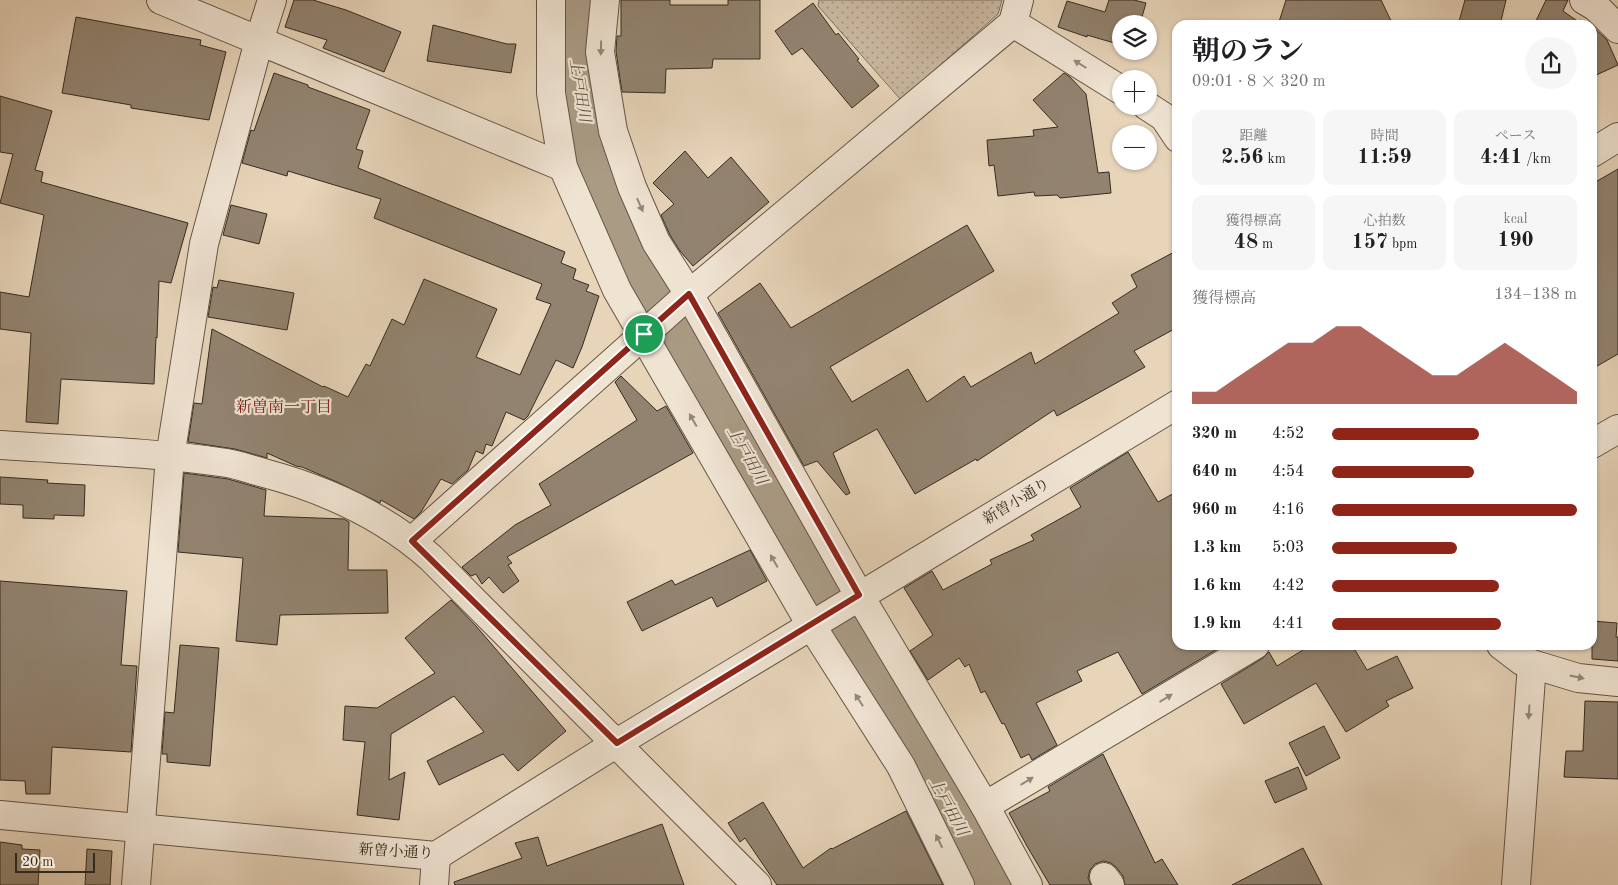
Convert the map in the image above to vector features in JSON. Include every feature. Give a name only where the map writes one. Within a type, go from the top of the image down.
[{"type":"street","points":[[161,0],[563,167]]},
{"type":"street","points":[[136,885],[170,457],[204,244],[259,40],[272,0]]},
{"type":"street","points":[[552,0],[551,94],[563,167],[617,290],[645,334],[814,623],[901,766],[960,885]]},
{"type":"street","points":[[605,0],[600,52],[613,130],[632,187],[656,242],[688,295],[857,597],[985,806],[1028,885]]},
{"type":"street","points":[[1584,0],[1596,7],[1618,29]]},
{"type":"street","points":[[412,541],[688,295],[1016,11],[1112,83]]},
{"type":"street","points":[[1157,112],[1164,117],[1172,129]]},
{"type":"street","points":[[1597,150],[1618,137]]},
{"type":"street","name":"新曽小通り","points":[[0,815],[436,856],[617,743],[1172,408]]},
{"type":"street","points":[[1597,441],[1618,428]]},
{"type":"street","points":[[0,445],[229,463],[296,482],[347,502],[412,541],[617,743],[757,885]]},
{"type":"street","points":[[985,806],[1247,650]]},
{"type":"street","points":[[1508,650],[1522,660],[1578,678],[1618,682]]},
{"type":"street","points":[[1516,885],[1532,664]]},
{"type":"street","points":[[434,885],[436,856]]},
{"type":"shaded area","points":[[819,0],[1002,0],[998,14],[901,100],[818,6]]},
{"type":"building","points":[[294,0],[313,0],[346,10],[401,32],[384,72],[323,48],[327,40],[285,27]]},
{"type":"building","points":[[621,0],[670,0],[670,5],[728,5],[728,0],[760,0],[760,59],[713,59],[712,68],[666,69],[665,93],[622,92],[616,51],[617,36],[621,36]]},
{"type":"building","points":[[1109,0],[1134,0],[1146,3],[1143,15],[1112,15],[1112,42],[1087,35],[1087,37],[1058,27],[1067,1],[1105,12]]},
{"type":"building","points":[[1286,0],[1381,0],[1391,20],[1280,20]]},
{"type":"building","points":[[1465,0],[1506,0],[1501,20],[1459,20]]},
{"type":"building","points":[[1546,0],[1568,0],[1563,11],[1576,20],[1536,20]]},
{"type":"building","points":[[813,3],[836,35],[838,33],[879,86],[852,108],[802,48],[792,55],[775,31]]},
{"type":"building","points":[[76,17],[201,40],[200,45],[226,52],[209,120],[131,108],[131,105],[62,93]]},
{"type":"building","points":[[433,25],[507,44],[516,44],[511,73],[427,61]]},
{"type":"building","points":[[1597,31],[1607,40],[1618,65],[1597,75]]},
{"type":"building","points":[[274,73],[370,110],[356,149],[363,151],[358,168],[565,252],[561,263],[576,269],[573,279],[589,285],[586,291],[599,296],[573,368],[556,360],[528,416],[524,420],[506,412],[492,446],[486,444],[483,454],[476,451],[468,470],[452,484],[441,479],[421,512],[414,519],[381,500],[380,503],[337,482],[267,453],[267,458],[235,449],[188,442],[194,403],[202,404],[212,329],[323,387],[348,397],[366,364],[370,366],[392,319],[404,325],[424,279],[497,309],[476,357],[520,375],[551,304],[536,299],[542,284],[374,218],[381,199],[288,171],[287,176],[242,163],[251,130],[254,131]]},
{"type":"building","points":[[1064,73],[1086,94],[1098,173],[1109,172],[1111,193],[1060,198],[1057,195],[1035,196],[1034,192],[998,196],[994,165],[989,166],[987,140],[1034,136],[1033,130],[1058,127],[1033,100]]},
{"type":"building","points":[[0,96],[52,111],[35,170],[43,172],[41,182],[188,223],[171,283],[159,281],[154,384],[61,379],[58,424],[26,422],[31,333],[0,329],[0,292],[29,297],[44,215],[0,203],[13,154],[0,152]]},
{"type":"building","points":[[685,151],[708,178],[731,157],[769,202],[693,266],[680,251],[661,215],[674,204],[653,183]]},
{"type":"building","points":[[1618,169],[1618,354],[1597,366],[1597,181]]},
{"type":"building","points":[[231,205],[267,214],[259,244],[223,235]]},
{"type":"building","points":[[967,225],[994,271],[830,367],[852,402],[908,369],[927,402],[964,376],[971,387],[1031,352],[1035,364],[1119,313],[1112,303],[1137,287],[1131,275],[1172,253],[1172,330],[1134,351],[1145,367],[1057,416],[1054,410],[977,461],[976,459],[915,494],[877,429],[833,453],[850,493],[846,495],[817,461],[804,466],[718,313],[760,283],[791,328]]},
{"type":"building","points":[[219,280],[294,293],[287,330],[208,317],[213,287],[217,288]]},
{"type":"building","points":[[621,376],[657,411],[666,406],[693,453],[507,557],[512,563],[508,565],[519,581],[503,593],[489,577],[482,584],[476,574],[471,576],[462,567],[515,525],[551,505],[539,484],[637,420],[615,382]]},
{"type":"building","points":[[1128,452],[1158,502],[1172,494],[1172,650],[1216,650],[1142,694],[1118,652],[1077,671],[1082,681],[1036,703],[1057,745],[1032,760],[1029,754],[1021,758],[1004,723],[1002,724],[985,691],[981,693],[969,664],[965,667],[959,658],[928,680],[910,651],[933,635],[904,588],[932,571],[943,590],[992,564],[990,560],[1034,540],[1031,535],[1081,507],[1070,488]]},
{"type":"building","points":[[184,473],[228,479],[266,490],[264,516],[344,519],[349,522],[348,570],[387,570],[388,613],[280,615],[277,645],[236,641],[243,558],[178,552]]},
{"type":"building","points":[[0,477],[48,480],[47,483],[85,485],[84,516],[54,515],[54,519],[23,518],[23,505],[0,504]]},
{"type":"building","points":[[750,550],[767,581],[717,607],[712,597],[642,631],[627,602],[672,580],[675,585]]},
{"type":"building","points":[[0,581],[127,591],[121,665],[137,666],[131,752],[52,747],[50,794],[26,794],[25,781],[0,780]]},
{"type":"building","points":[[451,600],[476,626],[566,731],[518,771],[503,754],[439,785],[427,761],[484,732],[454,696],[391,734],[389,780],[405,772],[399,820],[357,815],[365,742],[343,740],[345,706],[377,708],[435,673],[405,638]]},
{"type":"building","points":[[1597,621],[1617,623],[1618,661],[1592,659],[1592,650],[1597,650]]},
{"type":"building","points":[[180,645],[219,648],[210,766],[167,762],[167,754],[162,754],[165,712],[174,713]]},
{"type":"building","points":[[1303,650],[1355,650],[1367,670],[1397,656],[1413,688],[1386,701],[1389,706],[1346,732],[1316,683],[1244,724],[1221,684],[1263,658],[1269,652],[1277,666]]},
{"type":"building","points":[[1585,701],[1618,702],[1618,779],[1564,777],[1566,751],[1583,751]]},
{"type":"building","points":[[1324,726],[1340,758],[1306,776],[1289,743]]},
{"type":"building","points":[[1103,754],[1155,863],[1162,859],[1178,885],[1125,885],[1123,876],[1116,867],[1111,863],[1103,861],[1095,864],[1090,870],[1088,878],[1091,885],[1050,885],[1028,848],[1009,813],[1050,791],[1048,787]]},
{"type":"building","points":[[1298,767],[1307,789],[1275,803],[1265,781]]},
{"type":"building","points":[[763,802],[803,868],[831,848],[906,811],[943,885],[777,885],[745,838],[740,842],[728,823]]},
{"type":"building","points":[[662,824],[684,885],[455,885],[454,882],[522,858],[515,843],[538,837],[547,866]]},
{"type":"building","points":[[0,842],[22,845],[22,849],[40,850],[38,885],[0,885]]},
{"type":"building","points":[[1303,848],[1322,885],[1232,885]]},
{"type":"building","points":[[87,849],[112,851],[110,885],[85,885]]},
{"type":"waterway","name":"上戸田川","points":[[579,0],[575,48],[590,143],[601,189],[628,249],[967,833],[993,885]]},
{"type":"district","name":"新曽南一丁目","points":[[284,406]]},
{"type":"route","points":[[689,294],[859,595],[617,743],[412,541],[644,334],[689,294]]}]
